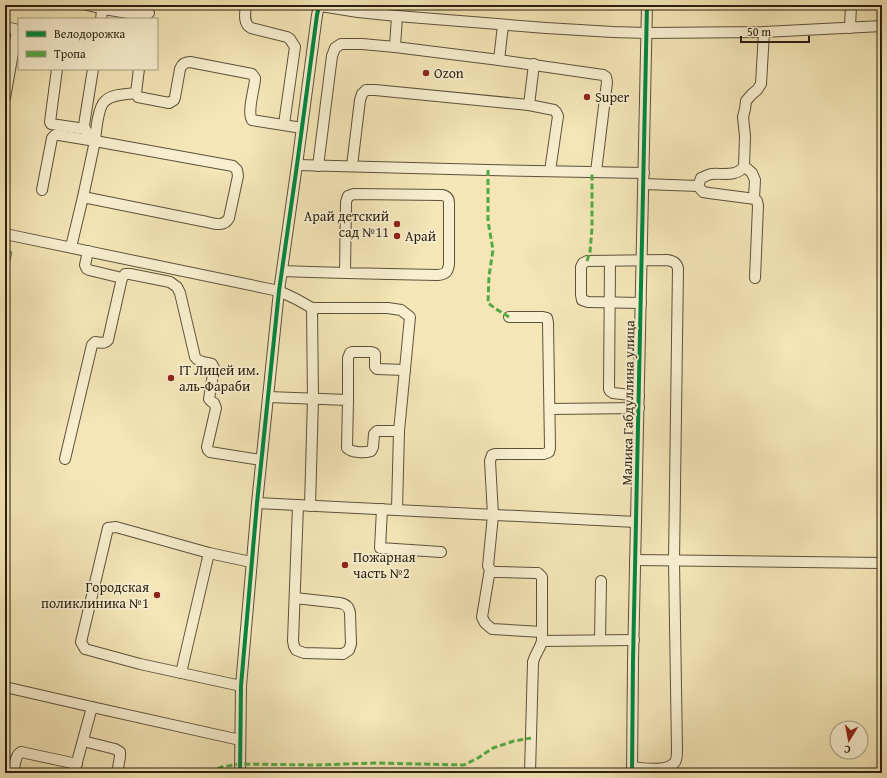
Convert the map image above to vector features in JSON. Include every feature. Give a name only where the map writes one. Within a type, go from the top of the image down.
[{"type":"street","points":[[87,5],[140,15],[144,15],[149,12]]},
{"type":"street","points":[[246,5],[246,22],[248,26],[287,37],[295,47],[284,124]]},
{"type":"street","points":[[240,773],[242,686],[251,562],[261,460],[279,291],[317,15],[316,5],[359,8],[397,16],[613,32],[764,32],[882,26]]},
{"type":"street","name":"Малика Габдуллина улица","points":[[632,770],[647,5]]},
{"type":"street","points":[[850,28],[851,5]]},
{"type":"street","points":[[101,18],[102,11],[104,9]]},
{"type":"street","points":[[395,47],[397,16]]},
{"type":"street","points":[[499,60],[503,25]]},
{"type":"street","points":[[5,27],[18,30],[5,98]]},
{"type":"street","points":[[698,186],[701,178],[709,174],[730,174],[742,170],[744,166],[744,113],[746,101],[757,90],[760,84],[764,32]]},
{"type":"street","points":[[318,166],[332,56],[335,48],[341,44],[362,44],[534,64],[600,74],[606,77],[608,82],[596,172]]},
{"type":"street","points":[[139,70],[136,93],[138,97],[169,104],[175,97],[181,66],[186,62],[249,73],[254,76],[255,80],[250,118],[252,120],[267,123],[284,124],[302,128]]},
{"type":"street","points":[[529,105],[534,64]]},
{"type":"street","points":[[57,70],[50,122],[51,124],[85,129]]},
{"type":"street","points":[[93,70],[84,125],[85,129],[95,141]]},
{"type":"street","points":[[352,166],[360,100],[362,94],[366,90],[375,90],[529,105],[554,110],[558,116],[550,171]]},
{"type":"street","points":[[71,248],[95,141],[100,107],[104,101],[115,96],[136,93]]},
{"type":"street","points":[[42,190],[52,138],[55,135],[233,166],[238,170],[237,182],[229,218],[222,224],[83,197]]},
{"type":"street","points":[[297,165],[644,173]]},
{"type":"street","points":[[744,166],[752,173],[754,180],[754,198],[757,201],[758,206],[755,278]]},
{"type":"street","points":[[644,184],[698,186],[703,192],[709,194],[754,198]]},
{"type":"street","points":[[282,271],[345,273],[443,274],[449,269],[449,200],[447,197],[445,195],[354,194],[348,196],[346,202],[345,273]]},
{"type":"street","points":[[5,234],[279,291],[312,308],[388,308],[401,310],[410,318],[399,431],[397,510]]},
{"type":"street","points":[[88,251],[86,265],[87,269],[122,278]]},
{"type":"street","points":[[632,770],[671,767],[676,762],[674,561],[678,268],[677,264],[671,260],[587,261],[583,263],[581,267],[582,300],[588,302],[641,303]]},
{"type":"street","points":[[610,261],[609,387],[610,391],[613,392],[639,396]]},
{"type":"street","points":[[177,287],[181,271]]},
{"type":"street","points":[[65,459],[92,345],[95,342],[103,343],[108,340],[122,278],[125,274],[130,274],[170,282],[177,287],[195,357],[200,362],[212,364],[214,368],[208,398],[214,403],[216,408],[207,447],[208,450],[210,452],[261,460]]},
{"type":"street","points":[[310,506],[313,399],[312,308]]},
{"type":"street","points":[[509,316],[543,317],[547,318],[548,320],[550,448],[549,452],[544,454],[492,455],[490,461],[493,515],[488,563],[490,569],[482,617],[485,623],[492,629],[542,636],[600,640],[634,640]]},
{"type":"street","points":[[399,431],[380,430],[375,432],[372,449],[370,452],[348,450],[348,358],[352,352],[371,352],[375,354],[375,367],[377,369],[405,370]]},
{"type":"street","points":[[268,397],[348,400]]},
{"type":"street","points":[[550,408],[639,408]]},
{"type":"street","points":[[257,503],[636,522]]},
{"type":"street","points":[[295,598],[340,602],[346,605],[349,608],[350,613],[350,644],[348,650],[343,654],[304,653],[296,650],[294,646],[293,641],[298,505]]},
{"type":"street","points":[[382,509],[380,548],[441,552]]},
{"type":"street","points":[[242,686],[140,664],[85,649],[80,642],[108,528],[116,526],[209,553],[251,562]]},
{"type":"street","points":[[181,673],[209,553]]},
{"type":"street","points":[[636,560],[882,563]]},
{"type":"street","points":[[490,569],[492,572],[535,573],[540,575],[542,580],[542,636],[533,662],[530,773]]},
{"type":"street","points":[[600,640],[601,581]]},
{"type":"street","points":[[5,687],[240,740]]},
{"type":"street","points":[[13,773],[17,756],[21,752],[75,769],[92,707]]},
{"type":"street","points":[[83,741],[115,748],[120,752],[117,773]]},
{"type":"green space","points":[[5,251],[12,252],[5,280]]},
{"type":"marked path","points":[[488,170],[488,221],[493,250],[489,276],[488,303],[509,317]]},
{"type":"marked path","points":[[587,261],[590,252],[592,228],[592,172]]},
{"type":"marked path","points":[[210,773],[221,767],[240,764],[316,765],[375,763],[464,765],[493,748],[514,741],[531,738]]},
{"type":"cycle path","points":[[632,773],[647,5]]},
{"type":"cycle path","points":[[240,773],[241,686],[257,503],[279,291],[319,6]]},
{"type":"place","name":"Ozon","points":[[426,73]]},
{"type":"place","name":"Super","points":[[587,97]]},
{"type":"place","name":"Арай детский сад №11","points":[[397,224]]},
{"type":"place","name":"Арай","points":[[397,236]]},
{"type":"place","name":"IT Лицей им. аль-Фараби","points":[[171,378]]},
{"type":"place","name":"Пожарная часть №2","points":[[345,565]]},
{"type":"place","name":"Городская поликлиника №1","points":[[157,595]]}]
